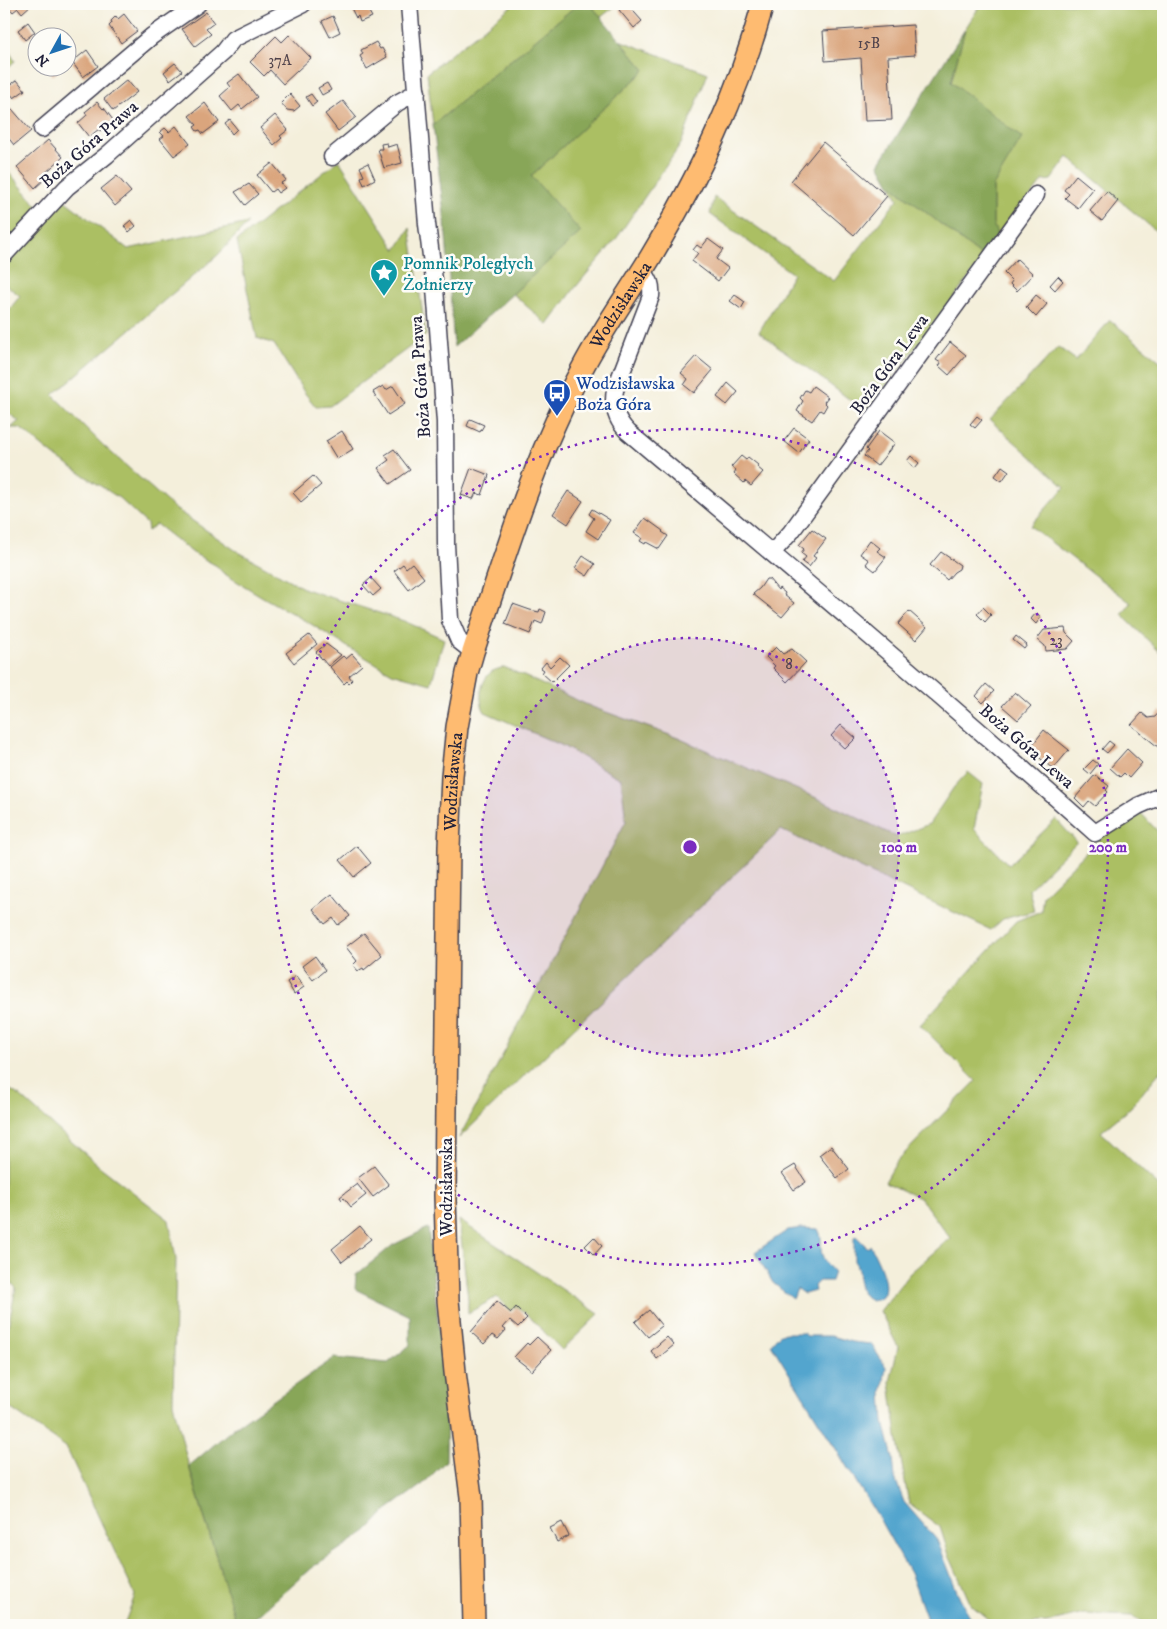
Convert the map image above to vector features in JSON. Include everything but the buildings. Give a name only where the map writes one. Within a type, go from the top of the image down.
[{"type":"main road","name":"Wodzisławska","points":[[474,1625],[471,1497],[448,1300],[445,1196],[449,847],[452,776],[457,726],[473,652],[521,510],[557,417],[583,366],[672,220],[715,138],[746,63],[763,4]]},
{"type":"street","points":[[42,129],[152,36],[198,4]]},
{"type":"street","name":"Boża Góra Prawa","points":[[4,255],[67,187],[107,155],[209,65],[233,40],[303,4]]},
{"type":"street","name":"Boża Góra Prawa","points":[[409,4],[427,224],[435,288],[445,422],[446,544],[450,620],[459,641],[473,652]]},
{"type":"street","points":[[332,157],[397,103],[417,92]]},
{"type":"street","name":"Boża Góra Lewa","points":[[772,553],[791,532],[1036,196]]},
{"type":"street","name":"Boża Góra Lewa","points":[[642,271],[650,280],[652,287],[651,296],[615,390],[613,400],[615,413],[620,425],[1029,774],[1095,834],[1138,806],[1163,796]]},
{"type":"green space","points":[[514,4],[578,4],[433,125],[427,73]]},
{"type":"green space","points":[[578,4],[590,4],[645,70],[531,176],[581,232],[454,347],[445,222],[433,125]]},
{"type":"green space","points":[[590,4],[618,4],[601,17]]},
{"type":"green space","points":[[981,4],[1163,4],[1163,237],[1068,157],[1051,180],[1042,181],[999,239],[993,224],[993,186],[1021,138],[951,82],[965,29]]},
{"type":"green space","points":[[965,29],[951,82],[1022,138],[993,186],[993,224],[999,239],[984,258],[890,184],[879,164]]},
{"type":"green space","points":[[619,40],[708,73],[681,144],[616,239],[575,288],[548,325],[513,294],[539,269],[531,176],[645,70]]},
{"type":"green space","points":[[4,43],[15,61],[4,71]]},
{"type":"green space","points":[[339,160],[396,250],[410,228],[426,335],[330,406],[316,407],[304,392],[274,344],[257,338],[237,241]]},
{"type":"green space","points":[[4,166],[39,208],[4,248]]},
{"type":"green space","points":[[890,184],[984,258],[869,408],[857,405],[759,332],[793,274],[710,214],[714,197],[834,281],[898,199]]},
{"type":"green space","points":[[64,200],[128,249],[248,223],[218,255],[53,395],[105,447],[174,508],[235,550],[305,589],[404,621],[444,639],[431,684],[392,673],[223,573],[217,566],[193,553],[156,524],[148,531],[147,524],[119,498],[57,458],[20,428],[11,428],[19,421],[4,410],[4,316],[20,296],[5,284],[4,264]]},
{"type":"green space","points":[[1110,320],[1160,361],[1163,358],[1163,655],[1122,615],[1131,603],[1030,526],[1065,487],[990,420],[1058,347],[1076,360]]},
{"type":"green space","points":[[504,667],[592,707],[678,738],[819,799],[897,837],[929,824],[954,787],[968,772],[983,784],[974,829],[1009,865],[1056,819],[1077,842],[1029,889],[1034,911],[1003,919],[991,930],[781,830],[459,1138],[626,821],[621,779],[561,745],[485,712],[481,703],[481,693],[486,678],[490,673]]},
{"type":"green space","points":[[1140,812],[1163,837],[1163,1068],[1131,1107],[1101,1132],[1163,1190],[1163,1625],[1148,1625],[1132,1616],[1084,1614],[1047,1623],[995,1625],[971,1605],[949,1555],[940,1527],[909,1504],[897,1437],[890,1382],[898,1347],[880,1311],[909,1274],[950,1238],[921,1199],[885,1182],[897,1161],[976,1081],[920,1025],[1016,921],[1041,911],[1043,895],[1109,830]]},
{"type":"green space","points":[[4,1086],[20,1096],[99,1166],[169,1220],[176,1259],[173,1403],[189,1467],[237,1625],[124,1625],[135,1595],[66,1447],[4,1404],[4,1346],[16,1288],[4,1275]]},
{"type":"green space","points":[[459,1220],[599,1314],[562,1350],[525,1313],[516,1306],[510,1311],[497,1297],[468,1313]]},
{"type":"green space","points":[[428,1228],[447,1402],[446,1461],[423,1484],[387,1510],[367,1531],[311,1568],[247,1625],[237,1625],[189,1466],[235,1427],[334,1358],[388,1363],[410,1345],[410,1316],[355,1289],[356,1275],[393,1245]]},
{"type":"water","points":[[802,1228],[818,1229],[821,1236],[822,1255],[834,1272],[831,1281],[819,1281],[814,1286],[815,1291],[804,1294],[797,1289],[793,1299],[773,1283],[755,1252],[788,1230]]},
{"type":"water","points":[[856,1236],[868,1248],[870,1245],[882,1270],[885,1285],[882,1296],[879,1298],[871,1300],[865,1296],[859,1286],[857,1266],[854,1261],[854,1237]]},
{"type":"water","points":[[803,1333],[807,1336],[831,1336],[852,1342],[871,1344],[886,1367],[882,1393],[884,1422],[893,1458],[895,1478],[904,1502],[937,1540],[960,1599],[975,1625],[929,1625],[911,1575],[881,1522],[771,1344],[780,1334]]},
{"type":"place","name":"Pomnik Poległych Żołnierzy","points":[[384,297]]},
{"type":"place","name":"Wodzisławska Boża Góra","points":[[557,417]]}]
